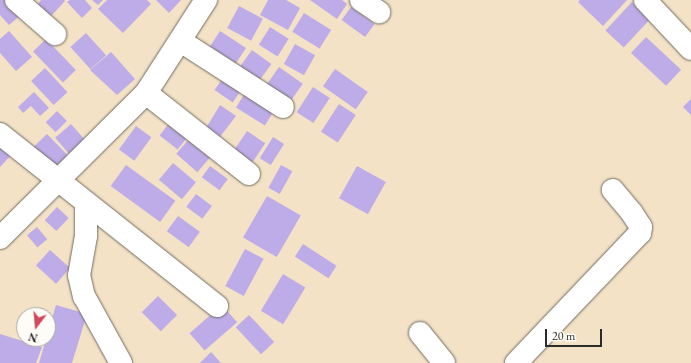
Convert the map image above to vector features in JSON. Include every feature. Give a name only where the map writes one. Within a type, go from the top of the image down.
[{"type":"street","points":[[16,0],[56,34]]},
{"type":"street","points":[[0,238],[58,183],[146,93],[182,42],[206,0]]},
{"type":"street","points":[[361,0],[380,12]]},
{"type":"street","points":[[645,0],[691,49]]},
{"type":"street","points":[[182,42],[283,107]]},
{"type":"street","points":[[146,93],[249,174]]},
{"type":"street","points":[[0,134],[58,183],[86,203],[217,306]]},
{"type":"street","points":[[516,363],[640,232],[635,217],[613,190]]},
{"type":"street","points":[[86,203],[86,236],[79,275],[84,296],[121,363]]},
{"type":"street","points":[[420,333],[444,363]]},
{"type":"building","points":[[0,0],[9,0],[22,14],[9,25],[0,15]]},
{"type":"building","points":[[41,0],[65,1],[51,16],[38,4]]},
{"type":"building","points":[[70,0],[85,0],[92,8],[82,18],[67,2]]},
{"type":"building","points":[[92,0],[103,0],[98,5]]},
{"type":"building","points":[[107,0],[147,0],[151,4],[123,33],[98,9]]},
{"type":"building","points":[[156,0],[181,0],[169,13]]},
{"type":"building","points":[[268,0],[286,0],[300,8],[288,30],[260,15]]},
{"type":"building","points":[[310,0],[342,0],[347,4],[337,19]]},
{"type":"building","points":[[580,0],[627,0],[603,26],[578,2]]},
{"type":"building","points":[[632,2],[650,19],[624,48],[605,31]]},
{"type":"building","points":[[239,6],[263,19],[251,41],[227,28]]},
{"type":"building","points":[[351,7],[374,24],[365,37],[342,20]]},
{"type":"building","points":[[304,13],[331,30],[319,49],[292,32]]},
{"type":"building","points":[[270,27],[289,39],[278,56],[259,45]]},
{"type":"building","points":[[9,31],[32,57],[16,71],[0,53],[0,39]]},
{"type":"building","points":[[220,31],[246,48],[234,66],[208,49]]},
{"type":"building","points":[[86,33],[106,55],[90,69],[70,47]]},
{"type":"building","points":[[646,37],[681,70],[666,86],[631,53]]},
{"type":"building","points":[[46,39],[76,70],[63,82],[33,52]]},
{"type":"building","points":[[295,44],[315,55],[304,75],[284,64]]},
{"type":"building","points":[[252,50],[271,64],[257,84],[238,69]]},
{"type":"building","points":[[111,52],[135,79],[117,95],[90,70]]},
{"type":"building","points":[[279,67],[303,84],[290,102],[266,85]]},
{"type":"building","points":[[45,68],[68,92],[54,105],[31,81]]},
{"type":"building","points":[[335,69],[368,92],[356,109],[323,86]]},
{"type":"building","points":[[224,76],[242,88],[233,102],[214,90]]},
{"type":"building","points":[[313,87],[330,98],[313,123],[297,112]]},
{"type":"building","points":[[34,92],[49,108],[40,116],[31,106],[23,113],[18,107]]},
{"type":"building","points":[[245,93],[274,111],[265,125],[236,107]]},
{"type":"building","points":[[691,99],[691,115],[683,107]]},
{"type":"building","points":[[339,104],[356,115],[338,143],[321,132]]},
{"type":"building","points":[[220,105],[236,116],[216,142],[203,133]]},
{"type":"building","points":[[57,111],[67,121],[56,132],[46,122]]},
{"type":"building","points":[[170,122],[188,136],[178,150],[160,135]]},
{"type":"building","points":[[71,124],[85,140],[69,154],[55,138]]},
{"type":"building","points":[[136,126],[151,137],[134,161],[119,149]]},
{"type":"building","points":[[247,131],[265,143],[250,166],[232,153]]},
{"type":"building","points":[[47,134],[68,156],[51,172],[30,150]]},
{"type":"building","points":[[273,137],[284,144],[271,165],[260,158]]},
{"type":"building","points":[[190,138],[211,156],[197,172],[176,154]]},
{"type":"building","points":[[0,143],[12,154],[0,167]]},
{"type":"building","points":[[173,163],[196,182],[182,199],[159,180]]},
{"type":"building","points":[[126,165],[175,201],[160,222],[111,186]]},
{"type":"building","points":[[281,165],[292,171],[280,194],[268,188]]},
{"type":"building","points":[[210,166],[228,179],[220,190],[202,177]]},
{"type":"building","points":[[357,166],[386,182],[368,214],[339,198]]},
{"type":"building","points":[[196,194],[212,206],[202,219],[186,207]]},
{"type":"building","points":[[267,196],[301,216],[277,257],[243,238]]},
{"type":"building","points":[[57,207],[69,218],[56,231],[45,220]]},
{"type":"building","points":[[178,216],[200,232],[189,247],[167,231]]},
{"type":"building","points":[[37,227],[47,239],[37,248],[27,235]]},
{"type":"building","points":[[303,244],[337,266],[328,278],[295,257]]},
{"type":"building","points":[[245,249],[264,259],[244,296],[225,286]]},
{"type":"building","points":[[50,250],[70,268],[56,284],[36,266]]},
{"type":"building","points":[[283,274],[305,287],[283,324],[261,311]]},
{"type":"building","points":[[158,296],[177,315],[161,331],[142,312]]},
{"type":"building","points":[[56,305],[87,314],[72,363],[39,363],[44,347],[56,347]]},
{"type":"building","points":[[222,305],[237,322],[205,351],[190,333]]},
{"type":"building","points":[[249,315],[274,342],[261,354],[236,327]]},
{"type":"building","points":[[0,334],[16,339],[16,347],[42,347],[36,363],[0,363]]},
{"type":"building","points":[[211,352],[221,363],[200,363]]}]
